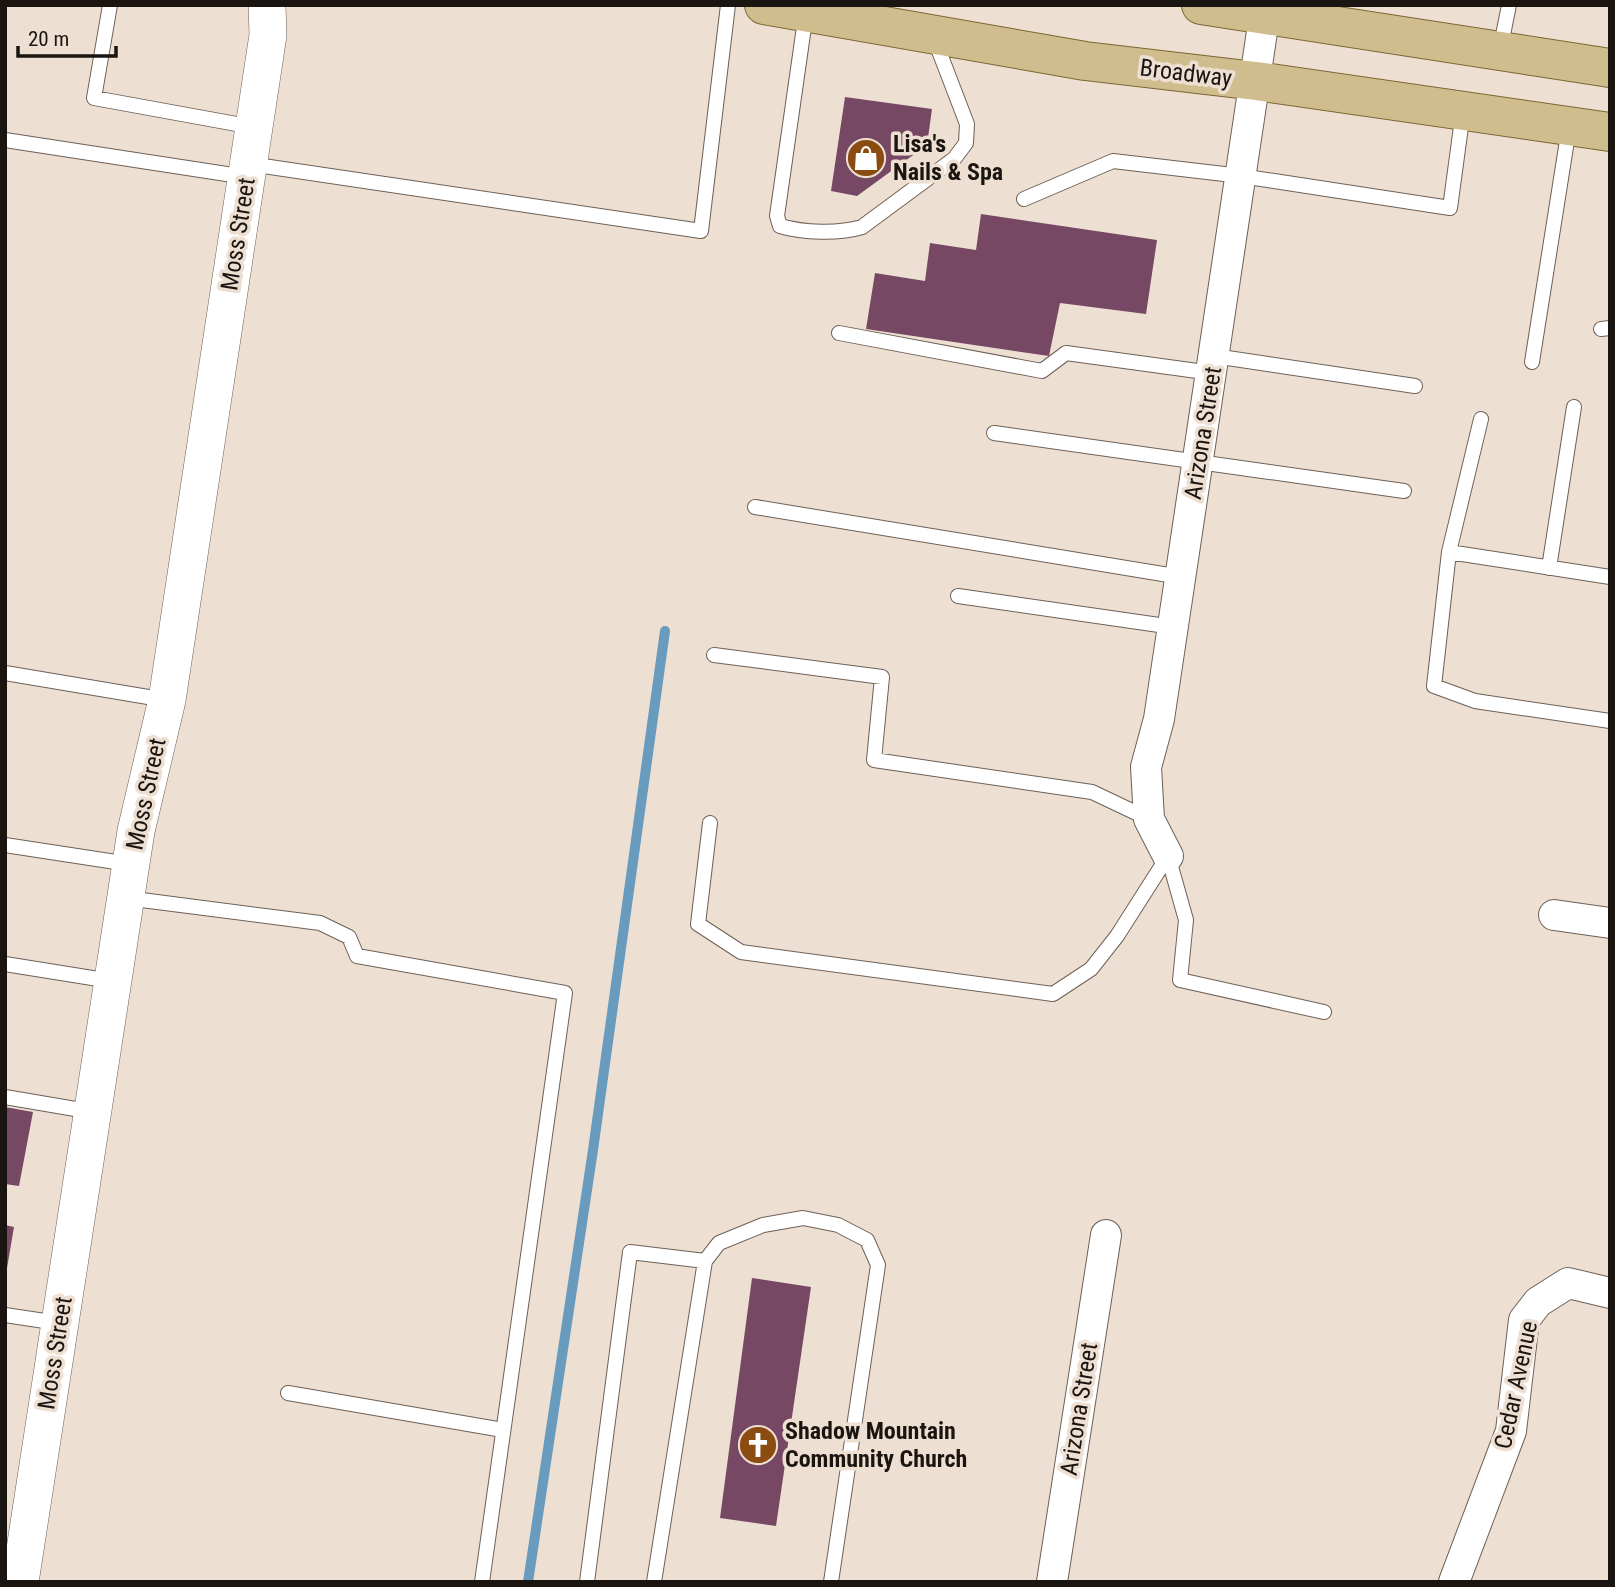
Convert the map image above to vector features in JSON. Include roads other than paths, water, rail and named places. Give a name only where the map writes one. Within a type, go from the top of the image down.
[{"type":"main road","name":"Broadway","points":[[764,5],[1085,61],[1256,81],[1610,132]]},
{"type":"main road","points":[[1201,5],[1266,10],[1610,68]]},
{"type":"street","name":"Moss Street","points":[[20,1582],[128,881],[167,700],[268,34],[267,5]]},
{"type":"street","name":"Arizona Street","points":[[1168,856],[1149,819],[1146,767],[1159,719],[1266,10]]},
{"type":"street","points":[[1554,915],[1610,923]]},
{"type":"street","name":"Arizona Street","points":[[1052,1582],[1106,1236]]},
{"type":"street","name":"Cedar Avenue","points":[[1454,1582],[1511,1431],[1524,1320],[1538,1302],[1568,1283],[1610,1293]]},
{"type":"lane","points":[[110,5],[94,98],[254,128]]},
{"type":"lane","points":[[5,140],[701,231],[728,5]]},
{"type":"lane","points":[[1499,51],[1509,5]]},
{"type":"lane","points":[[806,12],[777,216],[780,226],[790,229],[851,230],[862,227],[954,159],[966,143],[967,124],[932,35]]},
{"type":"lane","points":[[1024,199],[1113,161],[1241,176],[1450,208],[1463,111]]},
{"type":"lane","points":[[1532,362],[1570,126]]},
{"type":"lane","points":[[839,333],[1042,372],[1066,353],[1415,386]]},
{"type":"lane","points":[[1549,568],[1574,407]]},
{"type":"lane","points":[[1481,419],[1448,552],[1434,686],[1475,701],[1610,721]]},
{"type":"lane","points":[[995,433],[1404,491]]},
{"type":"lane","points":[[755,507],[1181,577]]},
{"type":"lane","points":[[1448,552],[1610,577]]},
{"type":"lane","points":[[958,596],[1173,627]]},
{"type":"lane","points":[[714,655],[881,677],[874,760],[1092,792],[1149,819]]},
{"type":"lane","points":[[5,673],[167,700]]},
{"type":"lane","points":[[710,823],[698,924],[741,952],[1053,994],[1091,969],[1117,936],[1168,856]]},
{"type":"lane","points":[[5,845],[128,881],[320,923],[349,937],[357,956],[565,993],[482,1582]]},
{"type":"lane","points":[[1168,856],[1186,920],[1180,980],[1324,1012]]},
{"type":"lane","points":[[5,964],[113,982]]},
{"type":"lane","points":[[5,1097],[93,1111]]},
{"type":"lane","points":[[654,1582],[705,1261],[719,1243],[763,1224],[803,1218],[838,1225],[867,1240],[878,1265],[831,1582]]},
{"type":"lane","points":[[587,1582],[630,1252],[705,1261]]},
{"type":"lane","points":[[5,1315],[60,1324]]},
{"type":"lane","points":[[288,1393],[503,1430]]},
{"type":"waterway","points":[[528,1582],[593,1150],[665,631]]},
{"type":"place","name":"Lisa's Nails & Spa","points":[[866,158]]},
{"type":"place","name":"Shadow Mountain Community Church","points":[[758,1445]]}]
